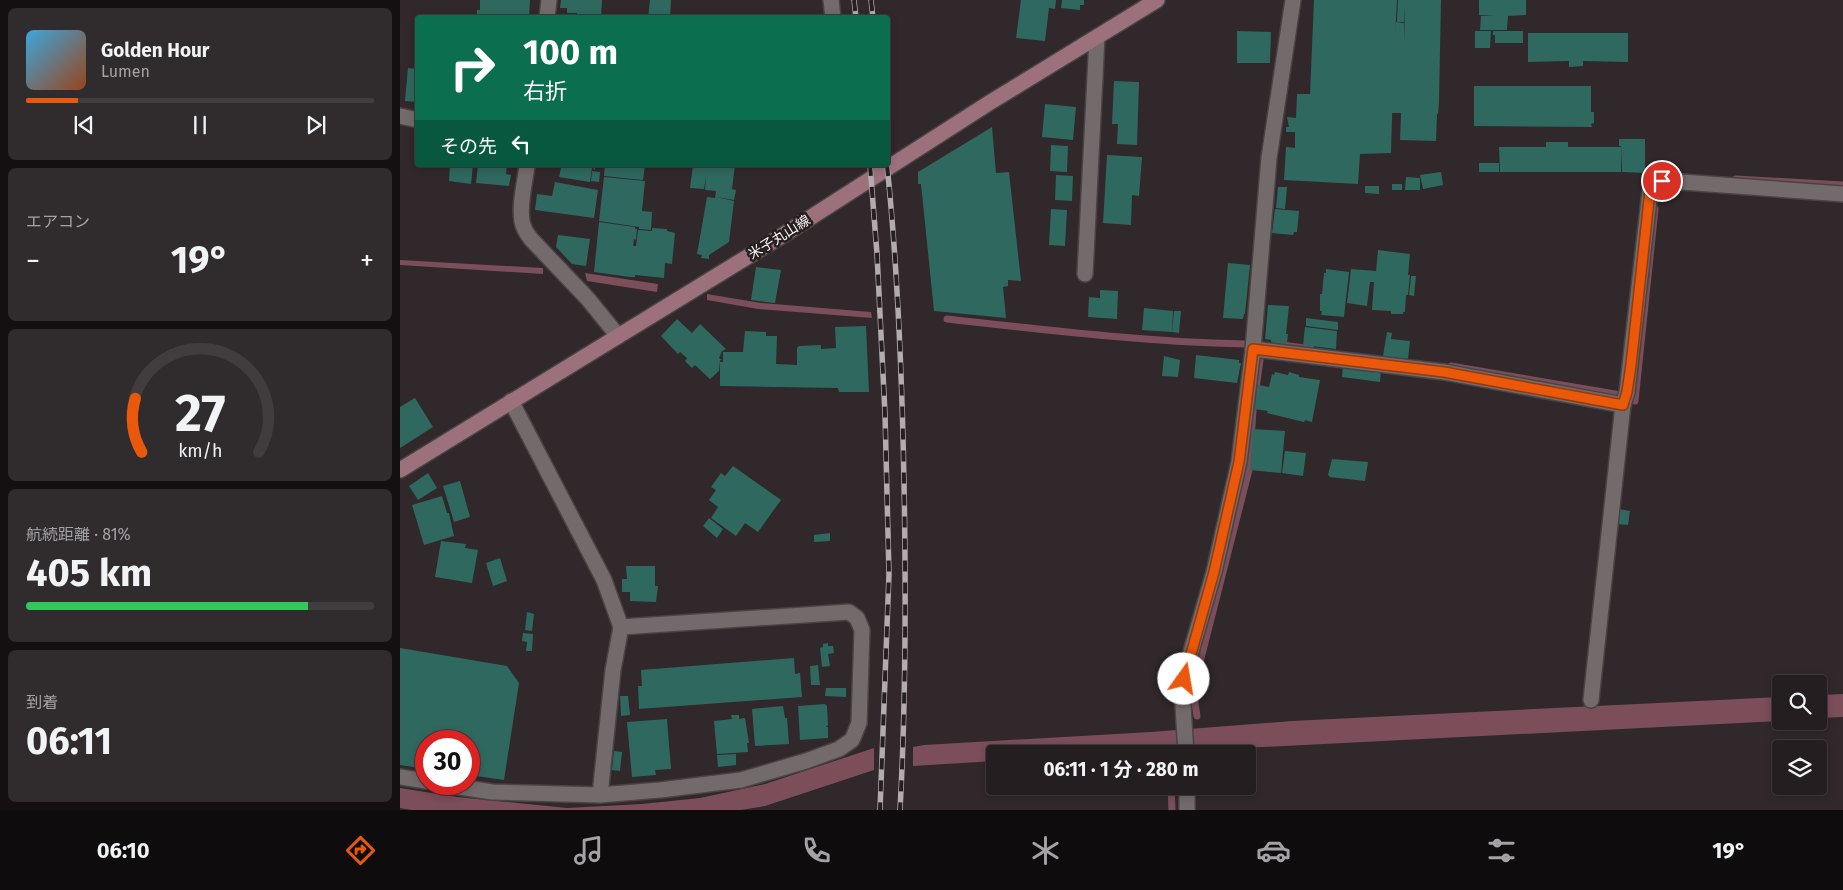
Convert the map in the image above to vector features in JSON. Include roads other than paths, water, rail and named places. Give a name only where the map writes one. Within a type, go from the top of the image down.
[{"type":"main road","name":"米子丸山線","points":[[400,470],[863,185],[989,103],[1157,0]]},
{"type":"street","points":[[547,15],[549,0]]},
{"type":"street","points":[[831,0],[833,15]]},
{"type":"street","points":[[1185,745],[1182,690],[1186,669],[1214,572],[1239,462],[1253,349],[1269,158],[1293,0]]},
{"type":"street","points":[[1085,274],[1097,37]]},
{"type":"street","points":[[400,116],[415,119]]},
{"type":"street","points":[[527,167],[522,206],[522,221],[525,230],[531,239],[588,299],[618,336]]},
{"type":"street","points":[[1590,700],[1623,405],[1628,384],[1650,191],[1653,184],[1662,181],[1843,194]]},
{"type":"street","points":[[1253,349],[1444,372],[1623,405]]},
{"type":"street","points":[[511,402],[604,580],[621,627],[614,670],[600,795]]},
{"type":"street","points":[[480,790],[600,795],[741,780],[838,750],[852,740],[858,722],[862,630],[857,618],[849,612],[621,627]]},
{"type":"street","points":[[400,777],[415,779]]},
{"type":"street","points":[[1186,795],[1187,810]]},
{"type":"waterway","points":[[1646,173],[1673,175]]},
{"type":"waterway","points":[[1736,179],[1843,185]]},
{"type":"waterway","points":[[1635,401],[1655,209]]},
{"type":"waterway","points":[[947,319],[1133,338],[1245,344]]},
{"type":"waterway","points":[[1275,344],[1311,349]]},
{"type":"waterway","points":[[1197,716],[1195,682],[1249,470],[1253,410],[1260,360]]},
{"type":"waterway","points":[[1451,366],[1621,395]]},
{"type":"waterway","points":[[1171,795],[1172,810]]},
{"type":"railway","points":[[854,0],[856,15]]},
{"type":"railway","points":[[871,0],[873,15]]},
{"type":"railway","points":[[870,167],[877,254],[885,414],[889,574],[880,810]]},
{"type":"railway","points":[[887,167],[899,323],[904,482],[905,646],[900,810]]}]
